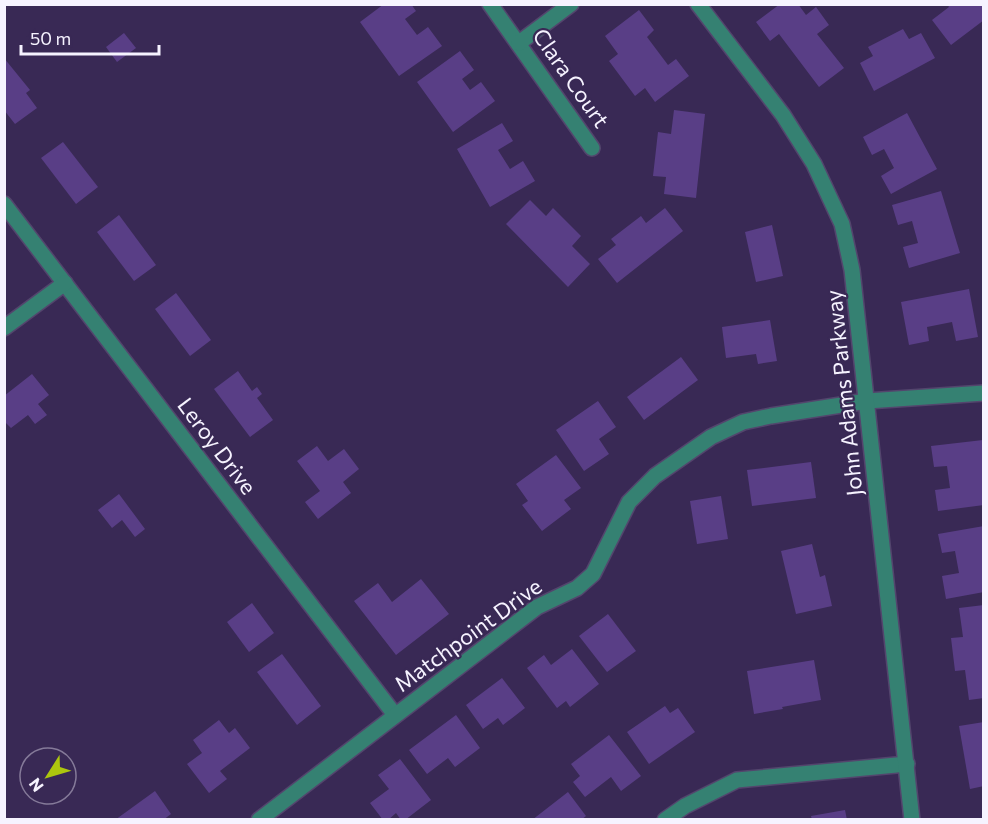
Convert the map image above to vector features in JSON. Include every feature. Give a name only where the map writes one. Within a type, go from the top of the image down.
[{"type":"street","name":"Clara Court","points":[[490,4],[592,148]]},
{"type":"street","points":[[519,43],[571,4]]},
{"type":"street","name":"John Adams Parkway","points":[[698,4],[783,115],[814,164],[842,224],[852,270],[912,819]]},
{"type":"street","name":"Leroy Drive","points":[[4,204],[395,715]]},
{"type":"street","points":[[4,328],[65,283]]},
{"type":"street","name":"Matchpoint Drive","points":[[259,819],[537,607],[577,588],[593,574],[629,502],[655,476],[711,437],[742,422],[867,401],[984,393]]},
{"type":"street","points":[[665,819],[685,806],[737,780],[907,764]]},
{"type":"building","points":[[384,4],[411,4],[416,11],[405,19],[417,35],[428,27],[442,46],[399,76],[360,22]]},
{"type":"building","points":[[780,4],[798,4],[806,15],[816,7],[829,25],[817,34],[844,68],[819,87],[779,34],[770,41],[756,22]]},
{"type":"building","points":[[947,4],[984,4],[984,20],[951,45],[932,20],[949,7]]},
{"type":"building","points":[[639,10],[654,30],[647,37],[668,65],[676,59],[689,76],[655,102],[645,88],[635,96],[609,61],[618,54],[605,36]]},
{"type":"building","points":[[903,29],[909,39],[921,33],[935,58],[874,91],[860,63],[873,56],[868,47]]},
{"type":"building","points":[[124,33],[136,48],[117,62],[106,47]]},
{"type":"building","points":[[460,51],[474,70],[462,79],[470,90],[481,82],[495,101],[453,132],[417,82]]},
{"type":"building","points":[[4,58],[30,90],[26,93],[37,108],[15,124],[4,110]]},
{"type":"building","points":[[674,110],[705,114],[696,198],[664,194],[666,177],[653,176],[658,132],[671,134]]},
{"type":"building","points":[[907,113],[937,169],[891,194],[881,176],[894,168],[884,149],[872,155],[863,137]]},
{"type":"building","points":[[502,123],[513,141],[498,150],[510,169],[523,161],[535,181],[490,207],[457,149]]},
{"type":"building","points":[[63,142],[98,187],[76,204],[41,158]]},
{"type":"building","points":[[941,191],[960,253],[909,268],[903,247],[918,243],[912,221],[898,225],[892,205]]},
{"type":"building","points":[[530,200],[546,216],[553,208],[581,236],[572,246],[590,264],[568,287],[506,224]]},
{"type":"building","points":[[665,208],[683,231],[617,283],[598,259],[616,245],[611,239],[641,216],[646,223]]},
{"type":"building","points":[[119,215],[156,265],[134,281],[97,232]]},
{"type":"building","points":[[772,225],[783,276],[756,282],[745,232]]},
{"type":"building","points":[[969,289],[978,337],[956,341],[952,322],[927,327],[929,341],[909,345],[901,302]]},
{"type":"building","points":[[176,293],[211,340],[190,356],[155,309]]},
{"type":"building","points":[[770,320],[777,361],[758,364],[756,354],[726,358],[722,327]]},
{"type":"building","points":[[681,357],[698,380],[644,420],[627,397]]},
{"type":"building","points":[[238,371],[252,391],[257,387],[262,394],[257,398],[273,420],[250,437],[214,389]]},
{"type":"building","points":[[32,374],[49,395],[38,404],[47,415],[35,424],[28,415],[11,428],[4,421],[4,396]]},
{"type":"building","points":[[598,401],[616,427],[599,439],[609,454],[584,471],[556,430]]},
{"type":"building","points":[[983,440],[984,505],[938,511],[935,490],[950,488],[947,466],[934,467],[931,446]]},
{"type":"building","points":[[317,446],[328,461],[344,449],[359,469],[343,482],[351,493],[318,519],[305,502],[320,491],[297,461]]},
{"type":"building","points":[[556,455],[581,488],[564,500],[571,509],[542,531],[522,505],[528,501],[516,484]]},
{"type":"building","points":[[811,462],[816,498],[752,506],[747,470]]},
{"type":"building","points":[[119,494],[145,529],[135,537],[122,520],[112,528],[98,510]]},
{"type":"building","points":[[721,496],[728,539],[697,544],[690,501]]},
{"type":"building","points":[[984,526],[984,592],[946,599],[942,576],[959,573],[955,551],[942,553],[938,534]]},
{"type":"building","points":[[812,544],[820,577],[825,575],[832,606],[796,614],[781,551]]},
{"type":"building","points":[[421,579],[449,614],[396,655],[354,601],[378,583],[392,602]]},
{"type":"building","points":[[252,603],[274,633],[249,652],[227,622]]},
{"type":"building","points":[[984,605],[984,698],[969,700],[965,670],[955,671],[951,638],[963,637],[959,608]]},
{"type":"building","points":[[608,614],[636,651],[607,672],[579,636]]},
{"type":"building","points":[[572,649],[599,684],[570,707],[566,701],[557,708],[527,668],[544,655],[551,665]]},
{"type":"building","points":[[282,654],[321,706],[297,725],[257,672]]},
{"type":"building","points":[[814,660],[821,700],[754,714],[747,671]]},
{"type":"building","points":[[502,678],[525,708],[503,725],[498,718],[483,729],[466,705]]},
{"type":"building","points":[[665,706],[670,713],[678,708],[695,732],[649,764],[627,732]]},
{"type":"building","points":[[456,715],[480,748],[455,767],[448,758],[427,774],[409,750]]},
{"type":"building","points":[[219,720],[229,733],[235,728],[250,748],[220,771],[227,779],[209,793],[187,764],[202,753],[193,740]]},
{"type":"building","points":[[984,722],[984,786],[970,789],[959,726]]},
{"type":"building","points":[[609,735],[641,776],[621,791],[611,777],[585,797],[573,782],[580,776],[571,764]]},
{"type":"building","points":[[400,759],[431,800],[405,820],[401,820],[396,813],[388,820],[383,820],[370,803],[389,789],[378,775]]},
{"type":"building","points":[[155,791],[171,814],[163,820],[115,820]]},
{"type":"building","points":[[568,792],[586,816],[581,820],[532,820]]},
{"type":"building","points":[[845,810],[847,820],[812,820],[811,816]]}]
